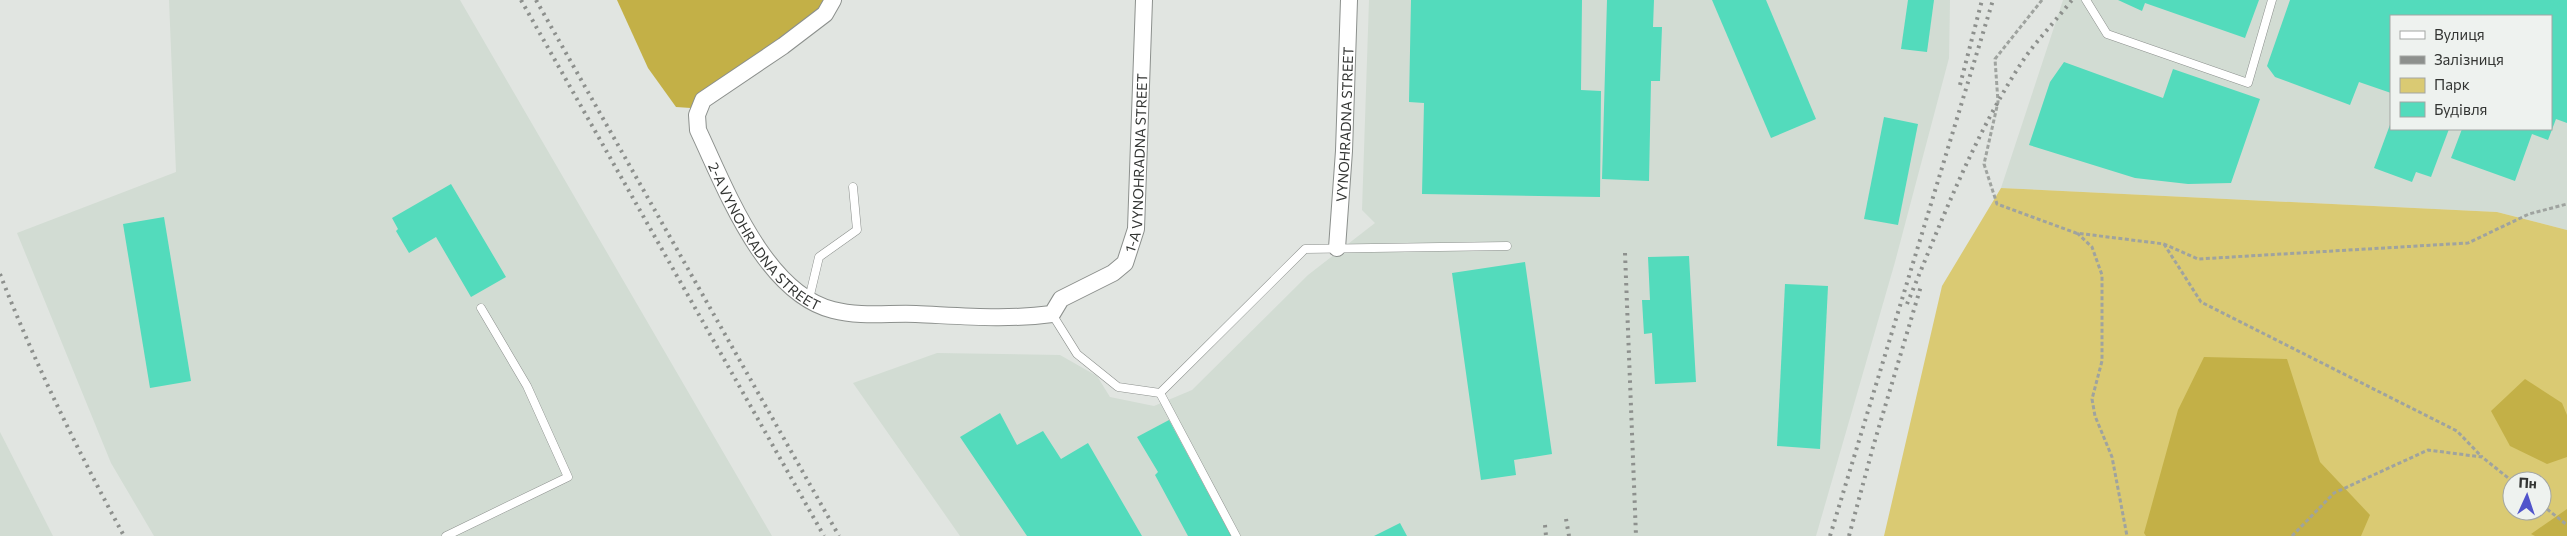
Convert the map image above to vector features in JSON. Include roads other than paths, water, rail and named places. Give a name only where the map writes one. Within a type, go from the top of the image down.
[{"type":"street","name":"2-A VYNOHRADNA STREET","points":[[832,0],[825,14],[783,46],[703,100],[697,115],[698,130],[760,254],[782,279],[808,300],[830,309],[855,314],[1017,318],[1052,314]]},
{"type":"street","name":"1-A VYNOHRADNA STREET","points":[[1052,314],[1061,299],[1113,273],[1126,263],[1132,249],[1136,229],[1144,0]]},
{"type":"street","name":"VYNOHRADNA STREET","points":[[1337,248],[1344,151],[1348,0]]},
{"type":"lane","points":[[2086,0],[2107,34],[2248,83],[2272,0]]},
{"type":"lane","points":[[808,300],[819,257],[857,230],[853,187]]},
{"type":"lane","points":[[1160,393],[1305,250],[1507,246]]},
{"type":"lane","points":[[446,536],[568,477],[527,386],[481,308]]},
{"type":"lane","points":[[1052,314],[1077,354],[1118,387],[1160,393]]},
{"type":"lane","points":[[1160,393],[1236,536]]},
{"type":"railway","points":[[521,0],[824,536]]},
{"type":"railway","points":[[536,0],[839,536]]},
{"type":"railway","points":[[1960,85],[1982,0]]},
{"type":"railway","points":[[1830,536],[1993,0]]},
{"type":"railway","points":[[1907,304],[1960,177],[1991,115],[2026,56],[2072,0]]},
{"type":"railway","points":[[1625,253],[1636,536]]},
{"type":"railway","points":[[0,274],[58,407],[124,536]]},
{"type":"railway","points":[[1849,536],[1873,447],[1921,286]]},
{"type":"railway","points":[[1566,519],[1569,536]]},
{"type":"railway","points":[[1545,525],[1546,536]]}]
